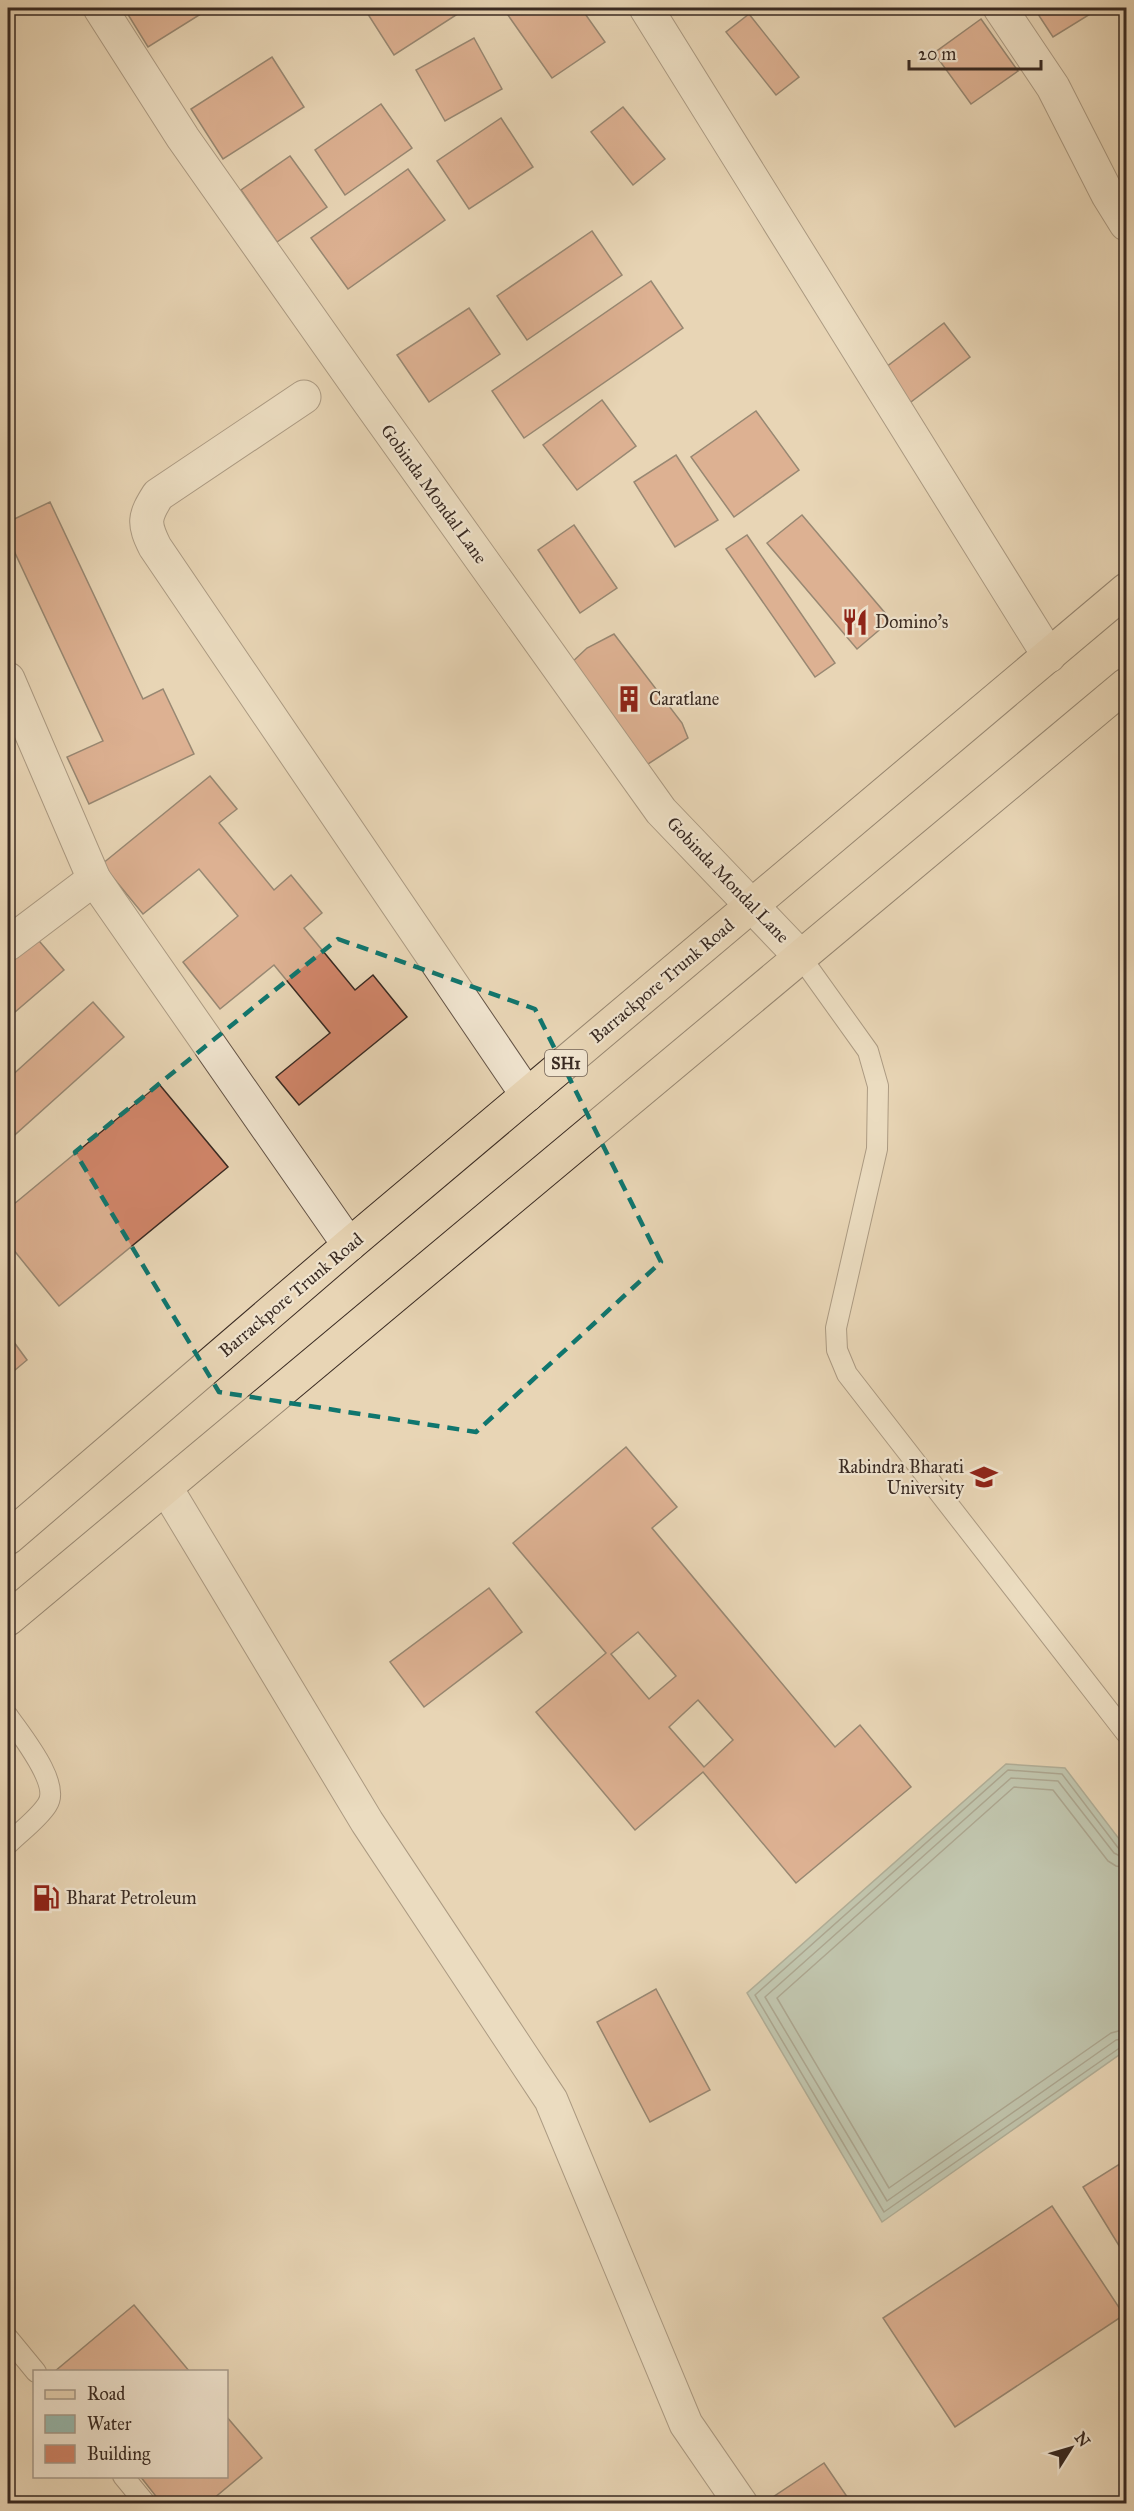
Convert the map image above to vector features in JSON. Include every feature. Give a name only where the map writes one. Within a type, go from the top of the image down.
[{"type":"main road","name":"Barrackpore Trunk Road","points":[[8,1538],[350,1245],[1126,590]]},
{"type":"main road","points":[[8,1619],[1126,685]]},
{"type":"street","name":"Gobinda Mondal Lane","points":[[100,8],[183,138],[661,811],[800,956]]},
{"type":"street","points":[[646,8],[1049,656]]},
{"type":"street","points":[[1000,8],[1053,87],[1108,195],[1126,224]]},
{"type":"street","points":[[304,397],[158,495],[148,511],[145,527],[155,547],[527,1095]]},
{"type":"street","points":[[8,679],[94,879],[350,1245]]},
{"type":"street","points":[[8,944],[94,879]]},
{"type":"street","points":[[166,1488],[367,1822],[550,2100],[686,2424],[741,2504]]},
{"type":"lane","points":[[800,956],[868,1051],[878,1086],[877,1149],[836,1328],[837,1350],[840,1358],[847,1374],[1126,1733]]},
{"type":"lane","points":[[8,1716],[44,1770],[51,1795],[48,1804],[8,1844]]},
{"type":"lane","points":[[8,2338],[34,2370]]},
{"type":"lane","points":[[125,2478],[146,2504]]},
{"type":"highlighted area","points":[[338,939],[535,1009],[661,1262],[476,1432],[219,1392],[75,1152]]},
{"type":"water","points":[[1006,1764],[1065,1768],[1126,1848],[1126,2050],[882,2222],[747,1993]]},
{"type":"building","points":[[124,8],[201,8],[204,12],[148,47]]},
{"type":"building","points":[[364,8],[467,8],[394,55]]},
{"type":"building","points":[[503,8],[581,8],[605,42],[552,78]]},
{"type":"building","points":[[1034,8],[1100,8],[1053,37]]},
{"type":"building","points":[[749,14],[799,77],[776,95],[726,32]]},
{"type":"building","points":[[981,19],[1018,71],[971,104],[934,53]]},
{"type":"building","points":[[474,38],[502,89],[445,121],[416,70]]},
{"type":"building","points":[[272,57],[304,107],[223,159],[191,109]]},
{"type":"building","points":[[381,104],[412,148],[345,195],[315,150]]},
{"type":"building","points":[[623,107],[665,159],[633,185],[591,132]]},
{"type":"building","points":[[501,118],[533,167],[469,209],[437,161]]},
{"type":"building","points":[[290,156],[327,207],[277,242],[241,190]]},
{"type":"building","points":[[408,169],[445,220],[348,289],[311,238]]},
{"type":"building","points":[[592,231],[622,275],[527,340],[497,296]]},
{"type":"building","points":[[651,281],[683,328],[524,438],[492,391]]},
{"type":"building","points":[[469,308],[500,354],[429,402],[397,355]]},
{"type":"building","points":[[944,323],[970,357],[903,408],[877,374]]},
{"type":"building","points":[[602,400],[636,446],[577,490],[543,445]]},
{"type":"building","points":[[756,411],[799,470],[734,517],[691,457]]},
{"type":"building","points":[[676,455],[718,520],[675,547],[634,482]]},
{"type":"building","points":[[50,502],[143,699],[163,689],[194,754],[89,804],[67,757],[103,741],[8,538],[8,522]]},
{"type":"building","points":[[802,515],[891,620],[857,649],[767,543]]},
{"type":"building","points":[[574,525],[617,588],[580,613],[538,550]]},
{"type":"building","points":[[747,535],[835,663],[815,677],[726,549]]},
{"type":"building","name":"Caratlane","points":[[614,634],[682,723],[688,738],[645,766],[570,664],[587,648]]},
{"type":"building","points":[[210,776],[237,809],[219,823],[274,890],[291,875],[322,913],[304,928],[355,990],[373,975],[407,1017],[299,1105],[276,1077],[330,1033],[274,965],[220,1009],[183,962],[238,916],[199,869],[143,914],[102,864]]},
{"type":"building","points":[[34,935],[64,970],[8,1018],[8,957]]},
{"type":"building","points":[[93,1002],[124,1037],[8,1141],[8,1079]]},
{"type":"building","points":[[159,1084],[228,1167],[59,1306],[8,1243],[8,1209]]},
{"type":"building","points":[[8,1334],[27,1360],[8,1376]]},
{"type":"building","points":[[626,1447],[677,1507],[652,1528],[835,1747],[860,1725],[911,1787],[796,1883],[703,1772],[635,1830],[536,1712],[606,1653],[513,1543]],"holes":[[[638,1632],[676,1676],[649,1699],[611,1654]],[[698,1700],[733,1740],[704,1767],[669,1727]]]},
{"type":"building","points":[[489,1588],[522,1632],[424,1707],[390,1662]]},
{"type":"building","points":[[656,1989],[710,2090],[650,2122],[597,2022]]},
{"type":"building","points":[[1126,2160],[1126,2257],[1083,2187]]},
{"type":"building","points":[[1052,2206],[1124,2315],[955,2427],[883,2318]]},
{"type":"building","points":[[134,2305],[188,2370],[56,2370]]},
{"type":"building","points":[[228,2418],[262,2458],[207,2504],[162,2504],[142,2478],[228,2478]]},
{"type":"building","points":[[824,2463],[852,2504],[774,2504],[770,2499]]},
{"type":"place","name":"Domino's","points":[[855,622]]},
{"type":"place","name":"Caratlane","points":[[629,699]]},
{"type":"place","name":"Rabindra Bharati University","points":[[984,1477]]},
{"type":"place","name":"Bharat Petroleum","points":[[46,1898]]}]
